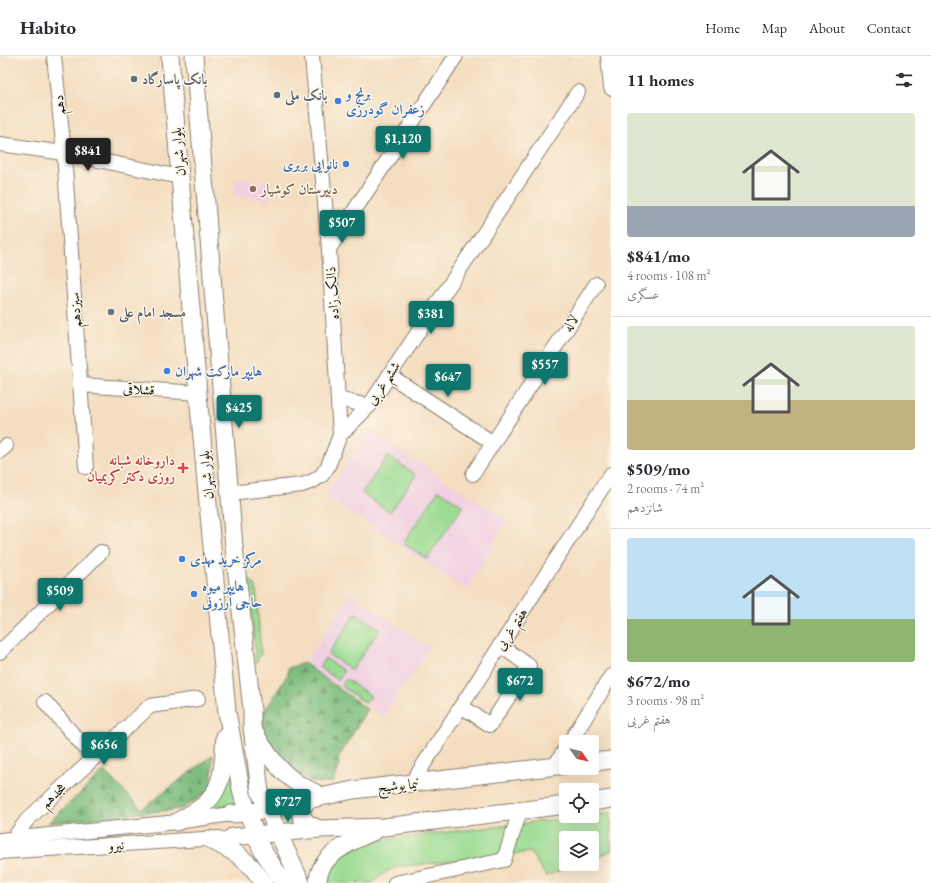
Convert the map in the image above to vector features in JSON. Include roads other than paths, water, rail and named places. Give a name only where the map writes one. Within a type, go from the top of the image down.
[{"type":"street","name":"دهم","points":[[54,56],[64,153]]},
{"type":"street","name":"بلوار شهران","points":[[170,56],[198,393],[227,712],[242,794],[248,813],[262,848],[284,883]]},
{"type":"street","name":"بلوار شهران","points":[[194,56],[234,547],[260,792],[301,883]]},
{"type":"street","name":"ذالک زاده","points":[[312,56],[329,249],[340,435]]},
{"type":"street","points":[[329,249],[456,56]]},
{"type":"street","points":[[608,56],[611,88]]},
{"type":"street","name":"ششم غربی","points":[[230,493],[302,485],[313,481],[322,475],[328,466],[340,435],[369,406],[578,92]]},
{"type":"street","points":[[0,144],[64,153],[180,177]]},
{"type":"street","name":"سیزدهم","points":[[64,153],[86,466]]},
{"type":"street","name":"لاله","points":[[473,474],[596,284]]},
{"type":"street","points":[[389,375],[493,443]]},
{"type":"street","name":"قشلاقی","points":[[80,385],[198,393]]},
{"type":"street","points":[[338,399],[369,406]]},
{"type":"street","name":"هفتم غربی","points":[[410,784],[611,474]]},
{"type":"street","points":[[0,652],[101,552]]},
{"type":"street","points":[[461,706],[490,725],[529,666],[500,645]]},
{"type":"street","points":[[574,735],[611,676]]},
{"type":"street","name":"هجدهم","points":[[6,840],[150,706],[198,699]]},
{"type":"street","points":[[45,702],[94,758]]},
{"type":"street","points":[[177,822],[208,802],[220,781],[223,771],[227,712]]},
{"type":"street","points":[[252,727],[264,748],[276,764],[314,798],[301,810],[301,816],[307,823],[319,830]]},
{"type":"street","points":[[599,761],[611,760]]},
{"type":"street","name":"نیما یوشیج","points":[[231,814],[248,813],[352,790],[559,766]]},
{"type":"street","points":[[599,801],[611,799]]},
{"type":"street","points":[[232,837],[319,830],[384,827],[559,806]]},
{"type":"street","points":[[395,883],[504,860],[520,811]]},
{"type":"street","name":"نیرو","points":[[6,840],[177,822],[231,814]]},
{"type":"street","points":[[318,883],[323,865],[342,847],[356,839],[384,827]]},
{"type":"street","name":"نیرو","points":[[0,852],[232,837]]},
{"type":"street","points":[[209,839],[237,854],[252,867],[264,883]]},
{"type":"place","name":"بانک پاسارگاد","points":[[134,79]]},
{"type":"place","name":"بانک ملی","points":[[277,95]]},
{"type":"place","name":"برنج و زعفران گودرزی","points":[[338,101]]},
{"type":"place","name":"نانوایی بربری","points":[[346,164]]},
{"type":"place","name":"دبیرستان کوشیار","points":[[253,189]]},
{"type":"place","name":"مسجد امام علی","points":[[111,312]]},
{"type":"place","name":"هایپر مارکت شهران","points":[[167,371]]},
{"type":"place","name":"داروخانه شبانه روزی دکتر کریمیان","points":[[183,468]]},
{"type":"place","name":"مرکز خرید مهدی","points":[[182,559]]},
{"type":"place","name":"هایپر میوه حاجی ارزونی","points":[[194,594]]}]
